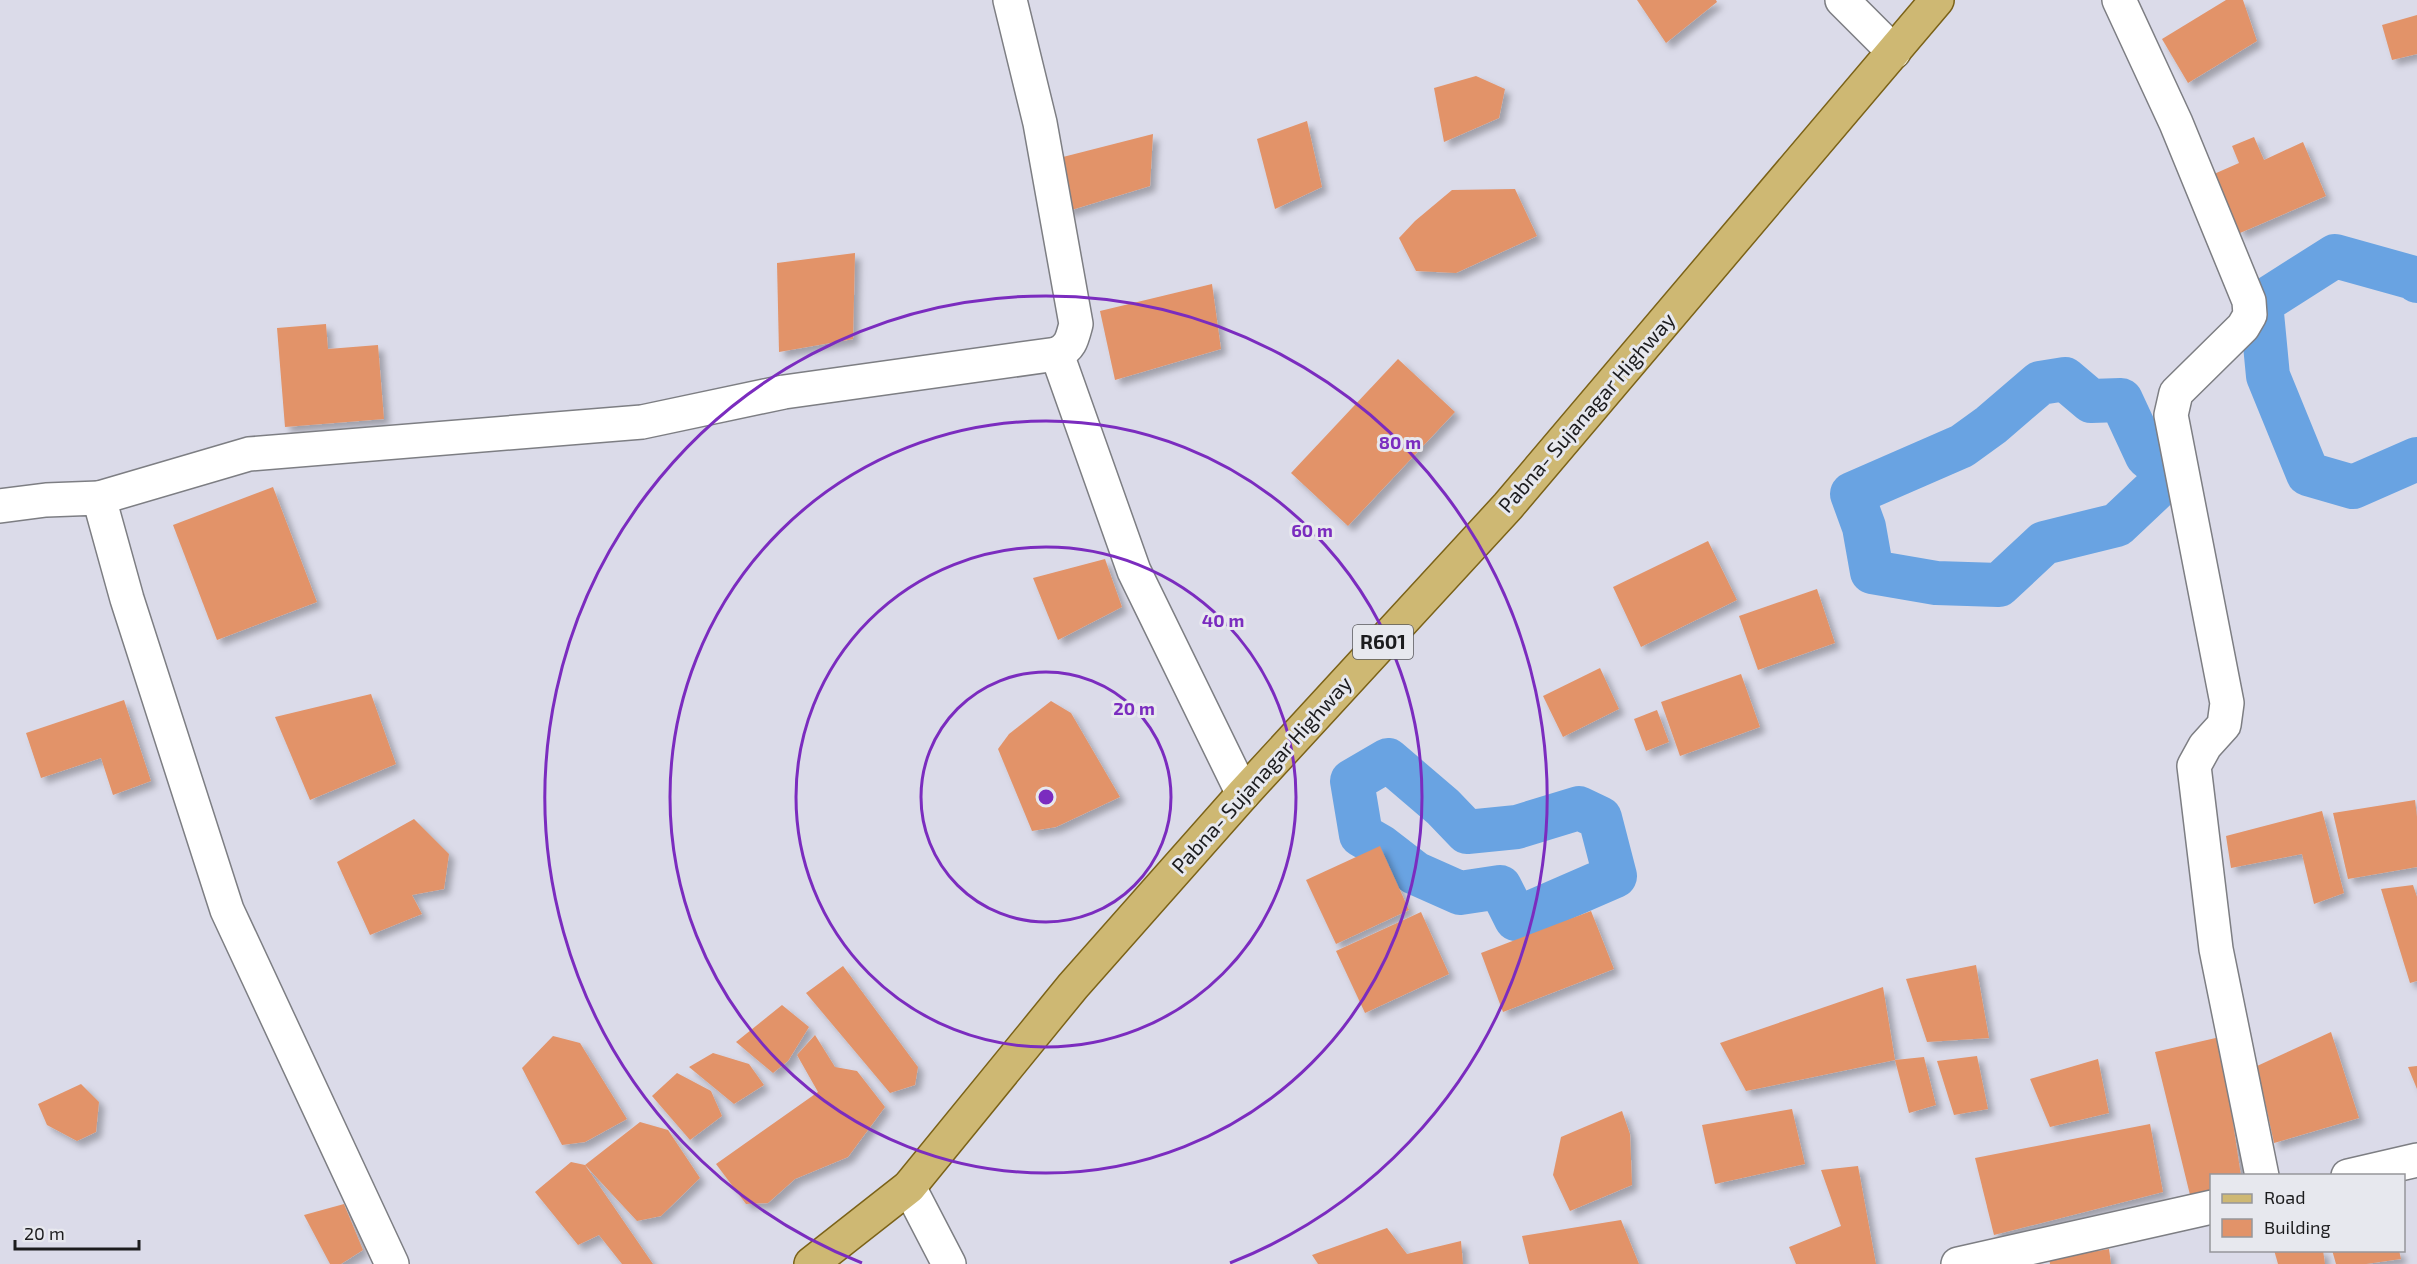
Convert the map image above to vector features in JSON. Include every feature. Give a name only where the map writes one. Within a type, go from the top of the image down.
[{"type":"main road","name":"Pabna- Sujanagar Highway","points":[[811,1264],[909,1187],[1073,986],[1243,794],[1508,506],[1937,0]]},
{"type":"street","points":[[0,506],[46,500],[99,498],[249,454],[642,422],[784,392],[1057,354],[1066,349],[1071,342],[1076,324],[1040,123],[1010,0]]},
{"type":"street","points":[[1842,0],[1894,52]]},
{"type":"street","points":[[2119,0],[2176,123],[2249,301],[2250,315],[2243,327],[2176,393],[2171,415],[2227,703],[2223,725],[2205,746],[2194,765],[2216,949],[2262,1174]]},
{"type":"street","points":[[1057,354],[1134,570],[1243,794]]},
{"type":"street","points":[[99,498],[128,599],[227,910],[392,1264]]},
{"type":"street","points":[[2357,1174],[2417,1160]]},
{"type":"street","points":[[909,1187],[949,1264]]},
{"type":"street","points":[[1958,1264],[2210,1207]]},
{"type":"shaded area","points":[[0,0],[2417,0],[2417,1264],[0,1264]]},
{"type":"building","points":[[1637,0],[1716,0],[1717,2],[1666,43]]},
{"type":"building","points":[[2226,0],[2243,0],[2257,41],[2188,83],[2162,39]]},
{"type":"building","points":[[2417,15],[2417,54],[2392,60],[2382,25]]},
{"type":"building","points":[[1476,76],[1505,89],[1499,118],[1444,142],[1434,88]]},
{"type":"building","points":[[1307,121],[1322,187],[1275,209],[1257,139]]},
{"type":"building","points":[[1153,134],[1150,186],[1065,212],[1059,158]]},
{"type":"building","points":[[2254,137],[2264,160],[2303,142],[2326,196],[2240,233],[2214,174],[2239,163],[2232,146]]},
{"type":"building","points":[[1515,189],[1537,236],[1456,273],[1416,271],[1399,238],[1415,221],[1452,190]]},
{"type":"building","points":[[855,253],[853,339],[779,352],[777,263]]},
{"type":"building","points":[[1212,284],[1221,349],[1115,380],[1100,311]]},
{"type":"building","points":[[326,324],[328,349],[378,345],[384,419],[285,427],[277,328]]},
{"type":"building","points":[[1398,359],[1455,412],[1348,526],[1291,473]]},
{"type":"building","points":[[273,487],[317,602],[217,640],[173,525]]},
{"type":"building","points":[[1708,541],[1737,600],[1641,647],[1613,587]]},
{"type":"building","points":[[1105,559],[1122,607],[1058,640],[1033,578]]},
{"type":"building","points":[[1817,589],[1835,643],[1758,670],[1739,616]]},
{"type":"building","points":[[1600,668],[1619,709],[1563,737],[1543,696]]},
{"type":"building","points":[[1741,674],[1760,727],[1680,756],[1661,702]]},
{"type":"building","points":[[371,694],[396,764],[310,800],[275,717]]},
{"type":"building","points":[[124,700],[151,781],[113,795],[101,758],[41,778],[26,733]]},
{"type":"building","points":[[1051,701],[1071,713],[1120,797],[1056,827],[1032,831],[998,749],[1009,734]]},
{"type":"building","points":[[1657,710],[1669,742],[1646,751],[1634,719]]},
{"type":"building","points":[[2415,800],[2417,867],[2348,879],[2333,813]]},
{"type":"building","points":[[2322,811],[2344,893],[2314,904],[2302,854],[2231,868],[2226,836]]},
{"type":"building","points":[[414,819],[449,854],[444,889],[412,895],[422,914],[370,935],[337,862]]},
{"type":"building","points":[[1380,846],[1409,910],[1336,944],[1306,880]]},
{"type":"building","points":[[2413,885],[2417,897],[2417,981],[2410,983],[2381,889]]},
{"type":"building","points":[[1591,911],[1614,969],[1503,1012],[1481,953]]},
{"type":"building","points":[[1421,912],[1449,974],[1365,1013],[1336,951]]},
{"type":"building","points":[[1976,965],[1989,1038],[1927,1042],[1906,979]]},
{"type":"building","points":[[843,966],[918,1067],[915,1085],[890,1093],[806,993]]},
{"type":"building","points":[[1883,987],[1895,1060],[1746,1091],[1720,1043]]},
{"type":"building","points":[[782,1005],[809,1027],[788,1061],[773,1073],[736,1042]]},
{"type":"building","points":[[2331,1032],[2359,1118],[2274,1143],[2257,1066]]},
{"type":"building","points":[[815,1035],[835,1067],[857,1071],[885,1107],[848,1157],[795,1179],[768,1203],[746,1204],[716,1164],[818,1092],[797,1055]]},
{"type":"building","points":[[553,1036],[580,1043],[627,1119],[585,1142],[562,1145],[522,1068]]},
{"type":"building","points":[[2220,1037],[2241,1174],[2210,1174],[2210,1194],[2191,1199],[2155,1052]]},
{"type":"building","points":[[713,1053],[749,1064],[764,1085],[734,1104],[689,1067]]},
{"type":"building","points":[[1977,1056],[1988,1109],[1954,1115],[1937,1061]]},
{"type":"building","points":[[1924,1057],[1936,1105],[1909,1113],[1895,1060]]},
{"type":"building","points":[[2098,1059],[2109,1113],[2050,1127],[2030,1079]]},
{"type":"building","points":[[2417,1066],[2417,1089],[2408,1067]]},
{"type":"building","points":[[677,1073],[711,1091],[722,1116],[690,1140],[652,1096]]},
{"type":"building","points":[[81,1084],[99,1102],[96,1132],[77,1141],[47,1125],[38,1104]]},
{"type":"building","points":[[1792,1109],[1805,1164],[1715,1184],[1702,1125]]},
{"type":"building","points":[[1622,1111],[1630,1134],[1632,1185],[1570,1211],[1553,1175],[1561,1137]]},
{"type":"building","points":[[640,1122],[668,1130],[700,1178],[661,1216],[637,1221],[585,1165]]},
{"type":"building","points":[[2150,1124],[2163,1192],[1994,1235],[1975,1158]]},
{"type":"building","points":[[571,1162],[585,1165],[653,1264],[622,1264],[599,1235],[578,1245],[535,1192]]},
{"type":"building","points":[[1858,1166],[1876,1264],[1796,1264],[1789,1247],[1841,1226],[1821,1170]]},
{"type":"building","points":[[344,1204],[363,1250],[341,1264],[330,1264],[304,1215]]},
{"type":"building","points":[[1621,1220],[1639,1264],[1529,1264],[1522,1236]]},
{"type":"building","points":[[1387,1228],[1407,1254],[1461,1241],[1463,1264],[1318,1264],[1312,1255]]},
{"type":"building","points":[[2109,1249],[2111,1264],[2050,1264],[2049,1259]]},
{"type":"building","points":[[2275,1252],[2323,1252],[2325,1264],[2278,1264]]},
{"type":"building","points":[[2333,1252],[2399,1252],[2401,1259],[2366,1264],[2336,1264]]},
{"type":"waterway","points":[[2417,281],[2414,278],[2335,256],[2261,303],[2268,376],[2308,474],[2353,487],[2417,459]]},
{"type":"waterway","points":[[2065,379],[2091,401],[2121,400],[2147,456],[2170,475],[2117,525],[2044,543],[1999,585],[1936,583],[1872,572],[1864,527],[1852,494],[1962,446],[1991,425],[2040,383],[2065,379]]},
{"type":"waterway","points":[[1388,760],[1443,807],[1467,832],[1517,827],[1579,808],[1600,818],[1615,876],[1516,919],[1500,887],[1460,893],[1415,873],[1380,846],[1361,835],[1352,781],[1388,760]]}]
